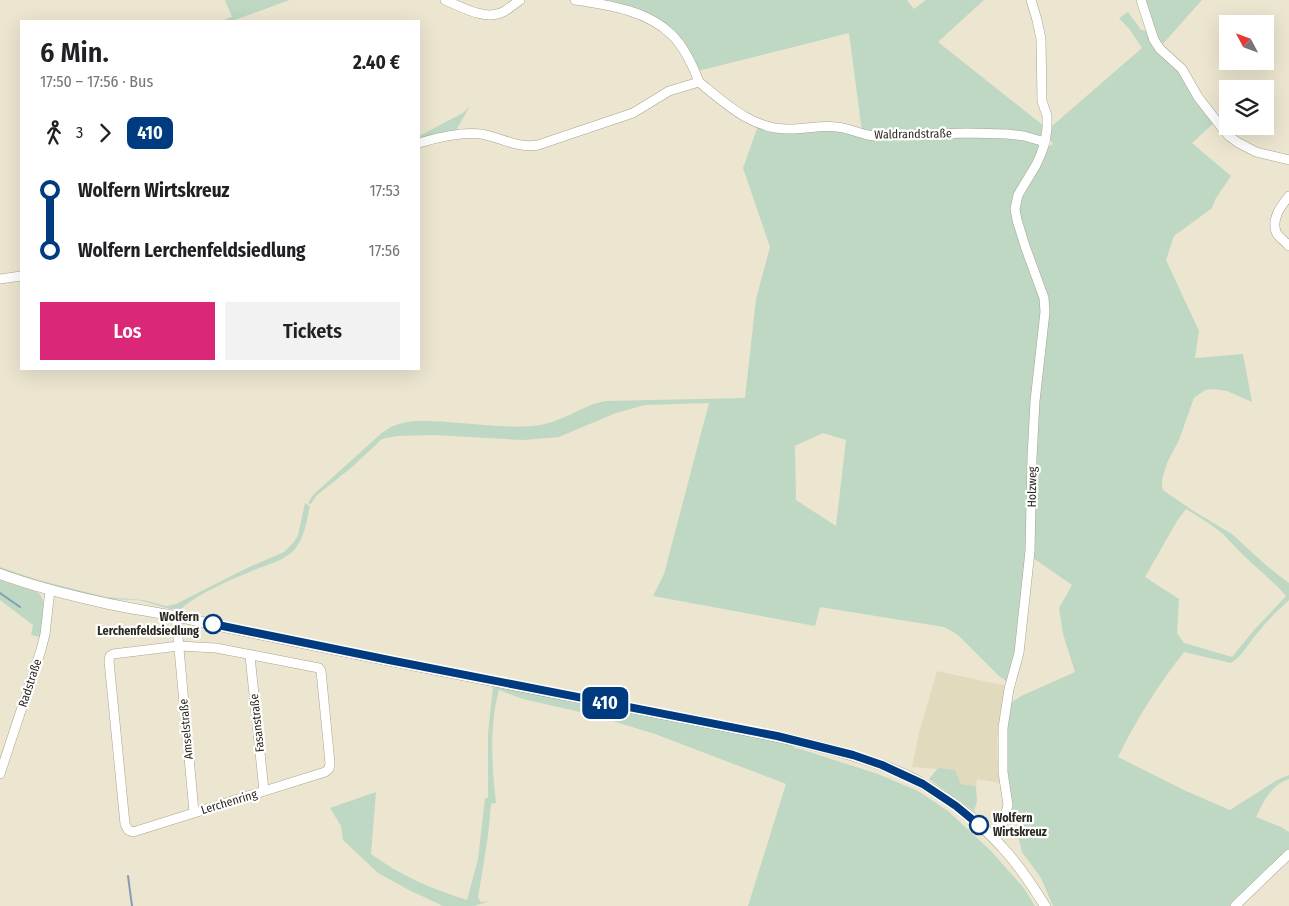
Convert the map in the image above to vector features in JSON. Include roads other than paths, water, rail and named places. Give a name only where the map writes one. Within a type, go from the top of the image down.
[{"type":"main road","points":[[0,574],[50,590],[108,604],[777,736],[853,755],[882,765],[923,784],[956,806],[992,836],[1013,860],[1045,906]]},
{"type":"street","points":[[445,0],[471,11],[494,15],[504,12],[520,0]]},
{"type":"street","points":[[420,143],[458,134],[480,134],[526,146],[538,145],[633,113],[669,91],[699,82],[681,45],[672,34],[654,22],[646,17],[606,5],[574,0]]},
{"type":"street","name":"Holzweg","points":[[992,836],[1002,825],[1008,806],[1003,772],[1003,728],[1009,689],[1019,653],[1030,551],[1035,401],[1045,312],[1044,298],[1025,246],[1015,209],[1018,195],[1036,165],[1045,142],[1047,129],[1047,116],[1042,101],[1041,39],[1031,0]]},
{"type":"street","points":[[1141,0],[1154,40],[1160,49],[1182,69],[1198,97],[1229,136],[1236,142],[1256,152],[1289,160]]},
{"type":"street","name":"Waldrandstraße","points":[[699,82],[736,112],[763,125],[775,128],[788,130],[825,126],[838,127],[869,136],[1007,134],[1024,136],[1045,142]]},
{"type":"street","points":[[1289,196],[1278,210],[1275,223],[1277,233],[1289,246]]},
{"type":"street","points":[[0,279],[20,276]]},
{"type":"street","name":"Radstraße","points":[[0,774],[46,634],[50,590]]},
{"type":"street","points":[[176,616],[179,646]]},
{"type":"street","name":"Lerchenring","points":[[179,646],[216,648],[319,668],[321,671],[329,769],[325,772],[133,832],[128,830],[125,824],[110,656],[113,654],[179,646]]},
{"type":"street","name":"Amselstraße","points":[[179,646],[194,812]]},
{"type":"street","name":"Fasanstraße","points":[[250,656],[264,791]]},
{"type":"street","points":[[1235,906],[1289,854]]},
{"type":"waterway","points":[[0,593],[20,607]]},
{"type":"waterway","points":[[128,876],[132,906]]},
{"type":"place","name":"Wolfern Lerchenfeldsiedlung","points":[[213,624]]},
{"type":"place","name":"Wolfern Wirtskreuz","points":[[979,825]]}]
